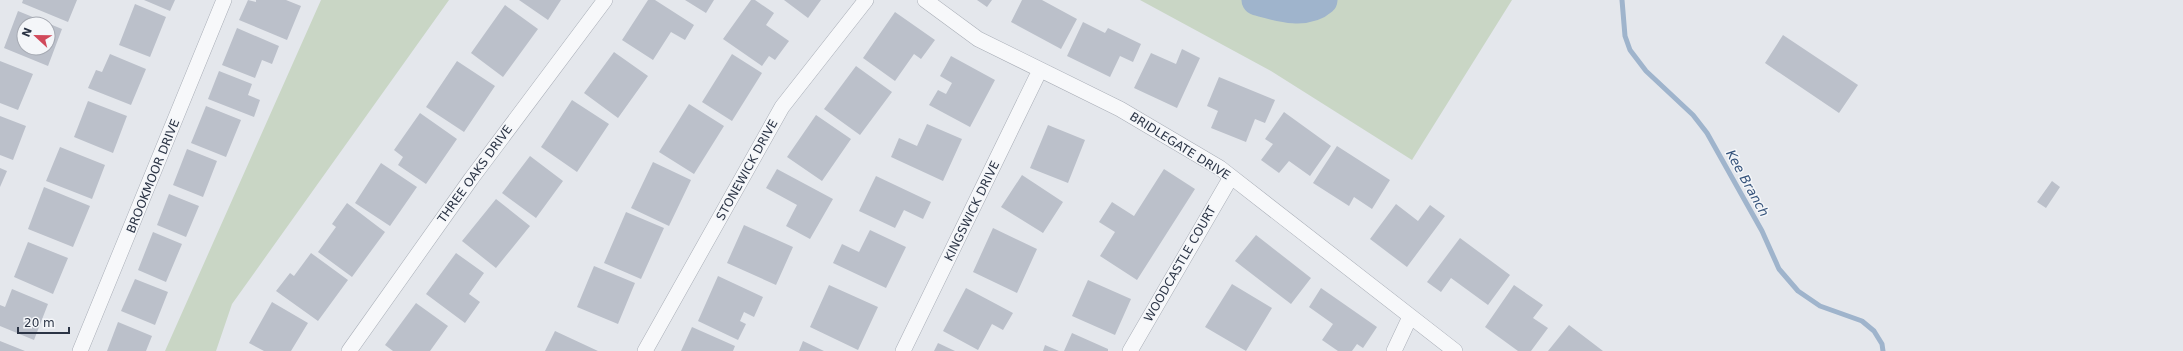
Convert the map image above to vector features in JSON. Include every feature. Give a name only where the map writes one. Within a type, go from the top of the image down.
[{"type":"street","name":"BROOKMOOR DRIVE","points":[[80,351],[224,0]]},
{"type":"street","name":"THREE OAKS DRIVE","points":[[349,351],[466,185],[604,0]]},
{"type":"street","name":"STONEWICK DRIVE","points":[[645,351],[782,107],[866,0]]},
{"type":"street","name":"BRIDLEGATE DRIVE","points":[[924,0],[978,39],[1120,110],[1220,168],[1410,317],[1456,351]]},
{"type":"street","name":"KINGSWICK DRIVE","points":[[903,351],[1040,70]]},
{"type":"street","name":"WOODCASTLE COURT","points":[[1130,351],[1231,177]]},
{"type":"street","points":[[1394,351],[1410,317]]},
{"type":"green space","points":[[321,0],[449,0],[232,304],[216,351],[165,351]]},
{"type":"green space","points":[[1140,0],[1512,0],[1412,160],[1271,71]]},
{"type":"building","points":[[23,0],[77,0],[68,22],[22,3]]},
{"type":"building","points":[[144,0],[175,0],[170,11]]},
{"type":"building","points":[[248,0],[256,2],[256,0],[286,0],[301,6],[287,40],[239,20]]},
{"type":"building","points":[[519,0],[561,0],[548,20]]},
{"type":"building","points":[[648,0],[655,0],[694,25],[685,40],[671,32],[653,60],[622,40]]},
{"type":"building","points":[[685,0],[714,0],[706,13]]},
{"type":"building","points":[[751,0],[755,0],[774,13],[766,25],[789,41],[775,60],[769,56],[762,66],[723,39]]},
{"type":"building","points":[[784,0],[821,0],[808,18]]},
{"type":"building","points":[[977,0],[992,0],[987,7]]},
{"type":"building","points":[[1022,0],[1042,0],[1077,19],[1061,49],[1011,22]]},
{"type":"building","points":[[135,4],[166,17],[150,57],[119,45]]},
{"type":"building","points":[[505,5],[538,29],[503,77],[471,53]]},
{"type":"building","points":[[18,11],[30,16],[16,16]]},
{"type":"building","points":[[895,12],[935,40],[921,59],[914,54],[895,81],[863,58]]},
{"type":"building","points":[[16,16],[16,53],[4,48]]},
{"type":"building","points":[[1083,22],[1105,33],[1108,28],[1141,44],[1133,62],[1120,56],[1110,77],[1067,56]]},
{"type":"building","points":[[56,27],[62,29],[56,45]]},
{"type":"building","points":[[237,28],[279,46],[272,64],[262,60],[255,78],[222,65]]},
{"type":"building","points":[[1783,35],[1858,85],[1839,113],[1765,63]]},
{"type":"building","points":[[1182,49],[1200,58],[1177,108],[1134,88],[1151,53],[1176,64]]},
{"type":"building","points":[[614,52],[648,76],[618,118],[584,93]]},
{"type":"building","points":[[110,54],[146,69],[131,105],[88,88],[96,70],[102,72]]},
{"type":"building","points":[[732,54],[762,73],[732,121],[702,102]]},
{"type":"building","points":[[24,56],[52,56],[48,66]]},
{"type":"building","points":[[951,56],[995,80],[970,127],[929,105],[938,90],[946,94],[952,83],[940,76]]},
{"type":"building","points":[[0,61],[33,74],[18,110],[0,103]]},
{"type":"building","points":[[457,61],[495,86],[464,132],[426,107]]},
{"type":"building","points":[[856,66],[892,92],[860,135],[824,109]]},
{"type":"building","points":[[219,71],[252,84],[248,95],[260,100],[254,117],[208,99]]},
{"type":"building","points":[[1219,77],[1275,100],[1265,123],[1255,119],[1246,142],[1211,128],[1218,111],[1207,106]]},
{"type":"building","points":[[572,100],[609,124],[577,172],[541,147]]},
{"type":"building","points":[[88,101],[127,116],[113,153],[74,137]]},
{"type":"building","points":[[689,104],[724,126],[694,174],[659,152]]},
{"type":"building","points":[[206,106],[241,120],[226,157],[191,143]]},
{"type":"building","points":[[1284,112],[1331,146],[1310,176],[1289,161],[1279,173],[1261,160],[1273,144],[1265,139]]},
{"type":"building","points":[[420,113],[457,139],[426,184],[398,165],[403,157],[394,150]]},
{"type":"building","points":[[816,115],[851,139],[822,181],[787,157]]},
{"type":"building","points":[[0,116],[26,126],[13,160],[0,155]]},
{"type":"building","points":[[927,124],[962,139],[943,181],[891,157],[899,138],[917,146]]},
{"type":"building","points":[[1048,125],[1085,140],[1068,183],[1030,168]]},
{"type":"building","points":[[1337,146],[1390,180],[1372,209],[1354,197],[1349,206],[1313,183]]},
{"type":"building","points":[[60,147],[105,165],[92,199],[46,181]]},
{"type":"building","points":[[187,149],[217,161],[203,197],[173,185]]},
{"type":"building","points":[[530,156],[563,181],[536,218],[502,193]]},
{"type":"building","points":[[653,162],[691,180],[669,226],[631,208]]},
{"type":"building","points":[[381,163],[417,187],[390,226],[355,203]]},
{"type":"building","points":[[0,168],[7,171],[0,187]]},
{"type":"building","points":[[777,169],[833,199],[810,239],[786,226],[797,205],[766,188]]},
{"type":"building","points":[[1164,169],[1195,189],[1137,280],[1100,256],[1115,232],[1099,222],[1112,202],[1134,216]]},
{"type":"building","points":[[1022,175],[1063,202],[1043,233],[1001,207]]},
{"type":"building","points":[[876,176],[931,202],[923,219],[904,210],[895,228],[859,211]]},
{"type":"building","points":[[2052,181],[2060,187],[2046,208],[2037,202]]},
{"type":"building","points":[[44,187],[90,206],[73,247],[28,229]]},
{"type":"building","points":[[169,194],[199,206],[186,237],[157,225]]},
{"type":"building","points":[[496,199],[530,226],[496,268],[462,241]]},
{"type":"building","points":[[347,203],[385,232],[352,277],[318,252],[336,227],[332,224]]},
{"type":"building","points":[[1396,204],[1418,221],[1430,205],[1445,216],[1407,267],[1370,239]]},
{"type":"building","points":[[626,212],[664,228],[641,279],[604,263]]},
{"type":"building","points":[[744,225],[793,247],[776,285],[727,263]]},
{"type":"building","points":[[993,228],[1037,249],[1017,293],[973,272]]},
{"type":"building","points":[[870,230],[906,247],[886,288],[833,263],[842,244],[859,252]]},
{"type":"building","points":[[153,232],[182,244],[166,282],[138,270]]},
{"type":"building","points":[[1256,235],[1311,278],[1291,304],[1235,261]]},
{"type":"building","points":[[1460,238],[1510,275],[1488,305],[1451,278],[1441,292],[1427,282]]},
{"type":"building","points":[[28,242],[68,258],[53,294],[14,277]]},
{"type":"building","points":[[311,253],[348,280],[318,321],[276,291],[290,273],[294,276]]},
{"type":"building","points":[[456,253],[484,273],[469,294],[480,302],[465,323],[426,294]]},
{"type":"building","points":[[594,266],[635,283],[618,324],[577,307]]},
{"type":"building","points":[[718,276],[763,297],[754,317],[744,312],[740,321],[746,324],[738,340],[698,321]]},
{"type":"building","points":[[135,279],[168,292],[155,325],[121,311]]},
{"type":"building","points":[[1088,280],[1131,299],[1115,335],[1072,316]]},
{"type":"building","points":[[1232,284],[1272,308],[1246,351],[1205,327]]},
{"type":"building","points":[[829,285],[878,307],[858,350],[810,327]]},
{"type":"building","points":[[1514,285],[1543,305],[1533,318],[1548,328],[1531,351],[1518,351],[1485,327]]},
{"type":"building","points":[[966,288],[1013,313],[1003,330],[992,324],[978,350],[943,331]]},
{"type":"building","points":[[1321,288],[1377,327],[1363,348],[1357,344],[1352,351],[1338,351],[1322,340],[1333,324],[1309,307]]},
{"type":"building","points":[[12,289],[48,304],[34,340],[0,326],[0,305],[5,307]]},
{"type":"building","points":[[272,302],[308,323],[291,351],[264,351],[249,343]]},
{"type":"building","points":[[416,303],[448,326],[430,351],[393,351],[385,345]]},
{"type":"building","points":[[118,322],[152,336],[146,351],[107,351]]},
{"type":"building","points":[[1569,325],[1603,351],[1548,351]]},
{"type":"building","points":[[692,327],[735,346],[733,351],[681,351]]},
{"type":"building","points":[[555,331],[598,351],[545,351]]},
{"type":"building","points":[[1072,333],[1108,349],[1108,351],[1064,351]]},
{"type":"building","points":[[0,341],[25,351],[0,351]]},
{"type":"building","points":[[803,341],[824,351],[799,351]]},
{"type":"building","points":[[938,343],[955,351],[934,351]]},
{"type":"building","points":[[1045,345],[1059,351],[1043,351]]},
{"type":"waterway","points":[[1257,0],[1290,8],[1307,7],[1315,5],[1322,0]]},
{"type":"waterway","name":"Kee Branch","points":[[1622,0],[1625,36],[1630,50],[1646,71],[1693,115],[1707,133],[1762,231],[1779,269],[1798,291],[1820,306],[1862,321],[1874,331],[1882,344],[1883,351]]}]
